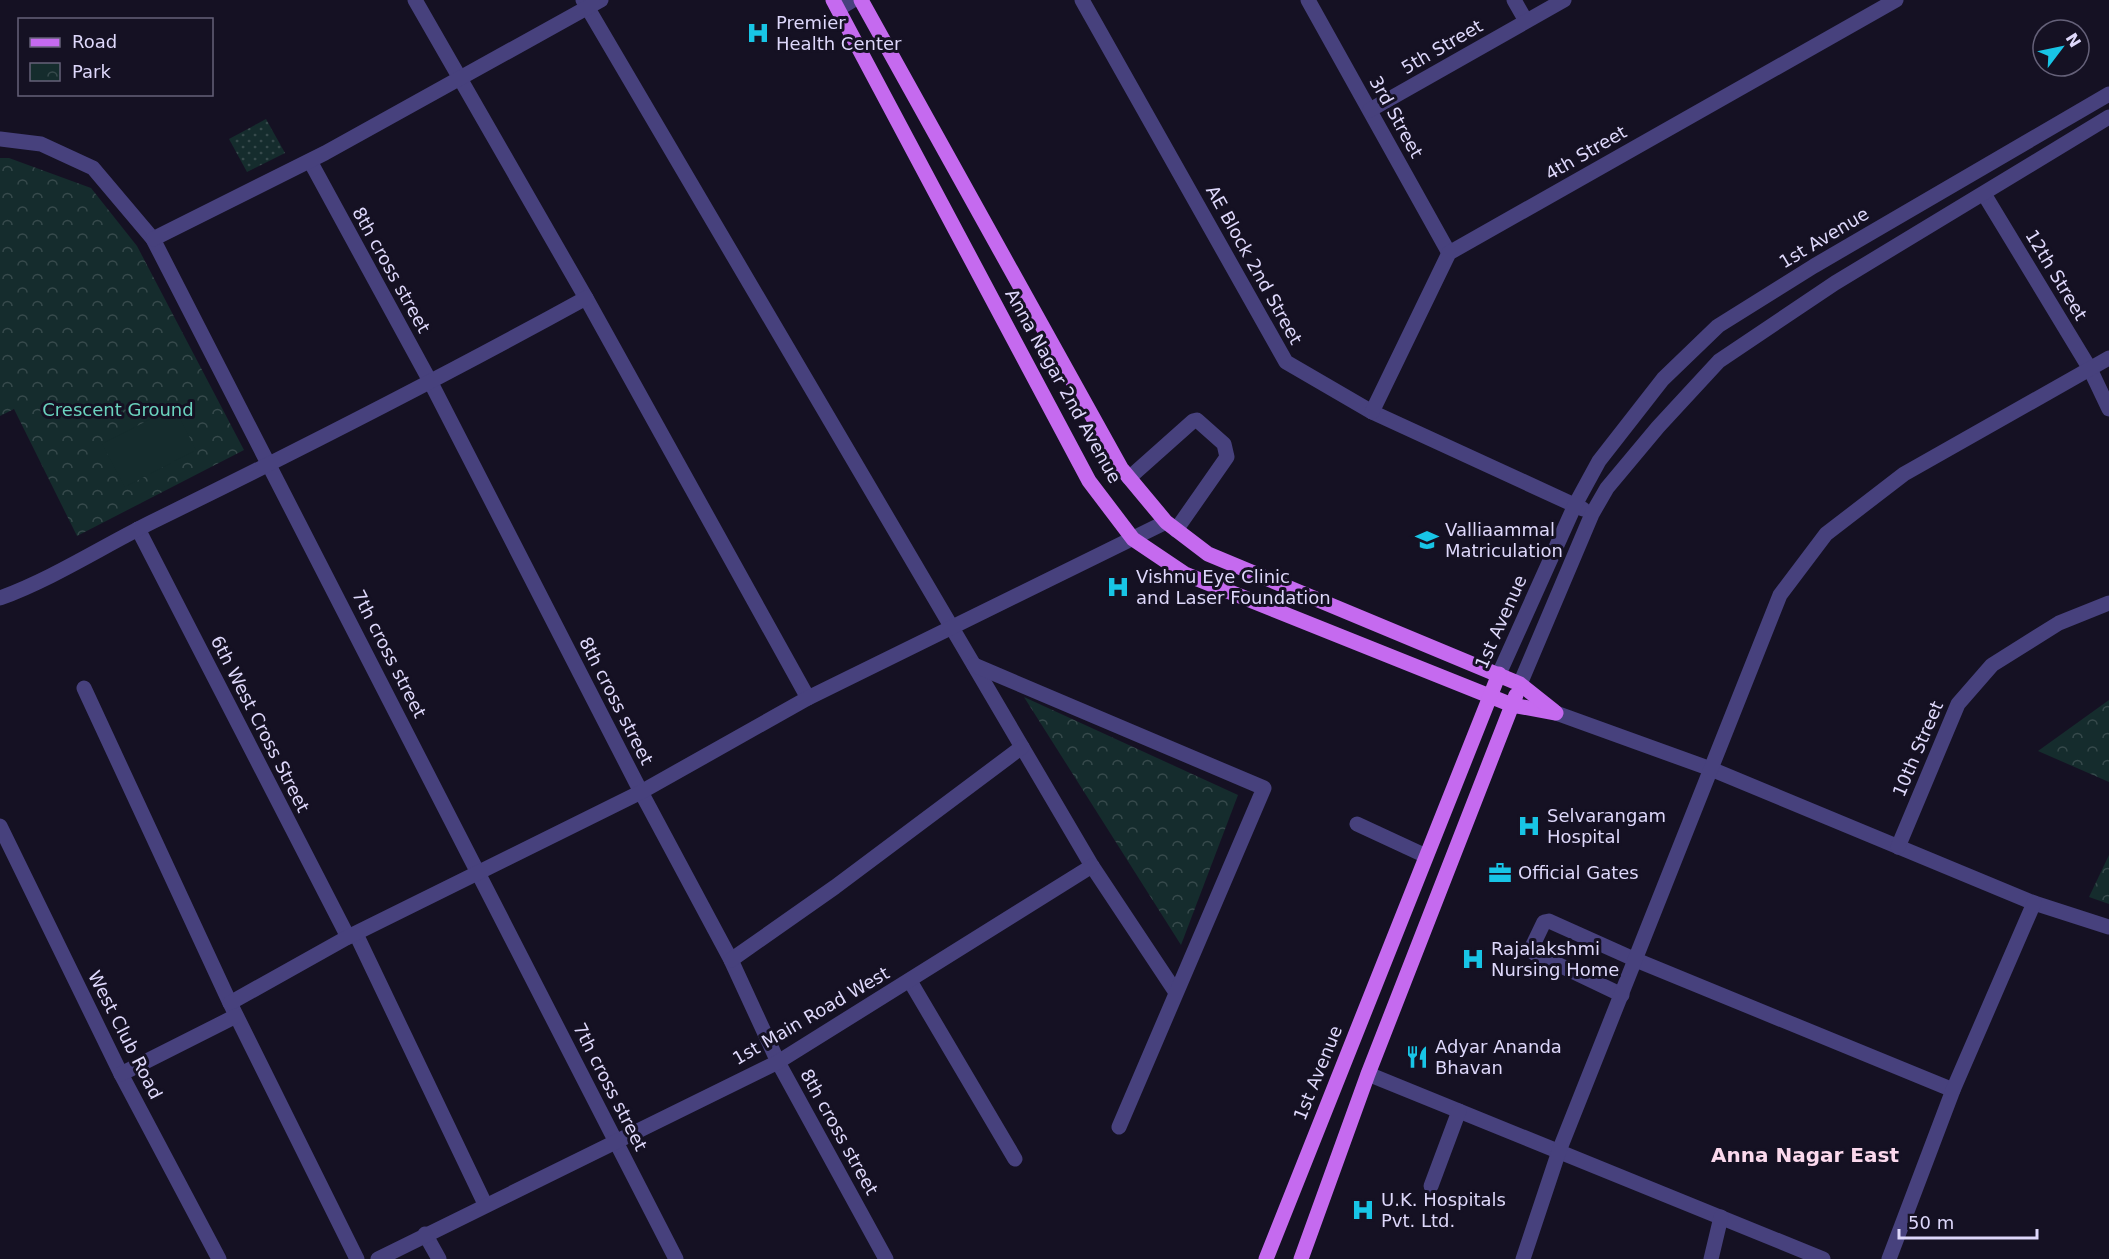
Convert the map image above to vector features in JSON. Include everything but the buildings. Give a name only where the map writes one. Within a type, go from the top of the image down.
[{"type":"main road","name":"Anna Nagar 2nd Avenue","points":[[861,0],[1121,468],[1171,526],[1208,554],[1520,684],[1556,713]]},
{"type":"main road","name":"Anna Nagar 2nd Avenue","points":[[836,4],[1089,481],[1133,539],[1185,574],[1512,705],[1556,713]]},
{"type":"main road","name":"1st Avenue","points":[[1266,1259],[1499,674]]},
{"type":"main road","points":[[1301,1259],[1368,1074],[1520,684]]},
{"type":"street","points":[[415,0],[462,78],[586,298],[808,698]]},
{"type":"street","points":[[836,4],[853,0]]},
{"type":"street","name":"AE Block 2nd Street","points":[[1082,0],[1286,362],[1372,412],[1592,514]]},
{"type":"street","name":"3rd Street","points":[[1308,0],[1449,253]]},
{"type":"street","points":[[1514,0],[1526,21]]},
{"type":"street","name":"5th Street","points":[[1370,110],[1564,0]]},
{"type":"street","name":"4th Street","points":[[1449,253],[1896,0]]},
{"type":"street","points":[[153,240],[310,161],[462,78],[591,2],[1092,866],[1175,991]]},
{"type":"street","name":"1st Avenue","points":[[1499,674],[1575,505],[1599,460],[1663,379],[1718,326],[1824,260],[2109,94]]},
{"type":"street","points":[[1520,684],[1592,514],[1607,488],[1658,427],[1719,361],[1834,283],[2109,117]]},
{"type":"street","name":"7th cross street","points":[[0,139],[41,144],[93,168],[153,240],[676,1259]]},
{"type":"street","name":"8th cross street","points":[[310,161],[431,383],[641,792],[731,960],[778,1062],[886,1259]]},
{"type":"street","name":"12th Street","points":[[1984,194],[2090,369],[2109,409]]},
{"type":"street","points":[[1372,412],[1449,253]]},
{"type":"street","points":[[0,598],[25,589],[138,528],[431,383],[586,298]]},
{"type":"street","points":[[1523,1259],[1559,1151],[1780,595],[1826,534],[1904,474],[2109,358]]},
{"type":"street","points":[[121,1074],[233,1009],[352,935],[478,870],[641,792],[808,698],[1133,539],[1171,526],[1227,457],[1224,444],[1197,420],[1193,421],[1129,478]]},
{"type":"street","name":"6th West Cross Street","points":[[138,528],[352,935],[484,1204]]},
{"type":"street","name":"10th Street","points":[[1898,847],[1958,704],[1992,665],[2059,623],[2109,603]]},
{"type":"street","points":[[974,665],[1264,788],[1175,991],[1119,1127]]},
{"type":"street","points":[[84,688],[233,1009],[357,1259]]},
{"type":"street","points":[[1556,713],[1712,769],[2034,903],[2109,927]]},
{"type":"street","points":[[731,960],[835,887],[1022,747]]},
{"type":"street","points":[[1357,824],[1426,856]]},
{"type":"street","name":"West Club Road","points":[[2,831],[121,1074],[219,1259]]},
{"type":"street","name":"1st Main Road West","points":[[378,1259],[484,1204],[778,1062],[1092,866]]},
{"type":"street","points":[[1889,1259],[1953,1090],[2034,903]]},
{"type":"street","points":[[1622,995],[1539,956],[1532,947],[1542,924],[1549,921],[1636,960],[1953,1090]]},
{"type":"street","points":[[910,981],[1016,1159]]},
{"type":"street","points":[[1368,1074],[1823,1259]]},
{"type":"street","points":[[1431,1186],[1459,1111]]},
{"type":"street","points":[[1711,1259],[1721,1217]]},
{"type":"street","points":[[425,1234],[439,1259]]},
{"type":"green space","points":[[266,119],[285,153],[247,172],[229,139]]},
{"type":"green space","name":"Crescent Ground","points":[[0,158],[9,158],[91,188],[137,246],[244,450],[77,536],[14,409],[0,416]]},
{"type":"green space","points":[[174,407],[196,450],[125,487],[102,444]]},
{"type":"green space","points":[[1024,697],[1238,795],[1181,945]]},
{"type":"green space","points":[[2109,700],[2109,782],[2038,751]]},
{"type":"green space","points":[[2109,855],[2109,904],[2089,897]]},
{"type":"place","name":"Premier Health Center","points":[[758,33]]},
{"type":"place","name":"Valliaammal Matriculation","points":[[1427,540]]},
{"type":"place","name":"Vishnu Eye Clinic and Laser Foundation","points":[[1118,587]]},
{"type":"place","name":"Selvarangam Hospital","points":[[1529,826]]},
{"type":"place","name":"Official Gates","points":[[1500,873]]},
{"type":"place","name":"Rajalakshmi Nursing Home","points":[[1473,959]]},
{"type":"place","name":"Adyar Ananda Bhavan","points":[[1417,1057]]},
{"type":"place","name":"U.K. Hospitals Pvt. Ltd.","points":[[1363,1210]]},
{"type":"district","name":"Anna Nagar East","points":[[1805,1155]]}]
